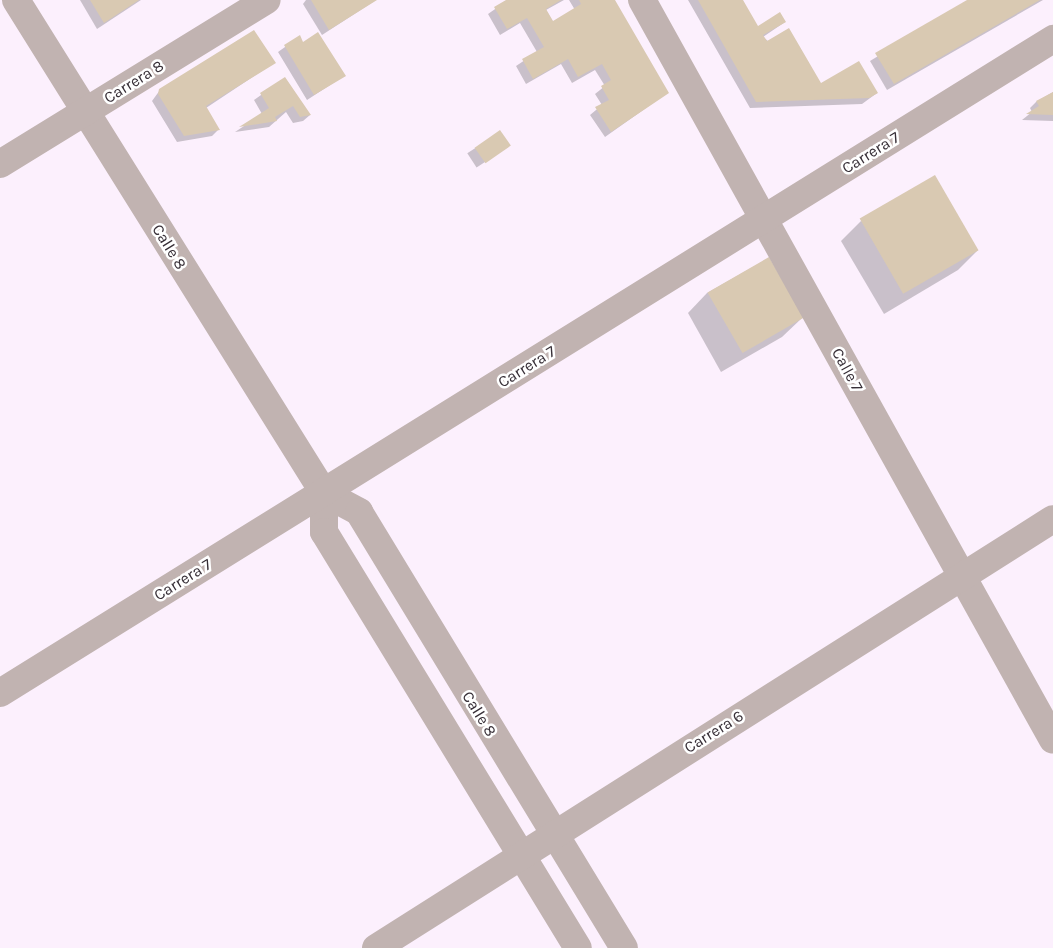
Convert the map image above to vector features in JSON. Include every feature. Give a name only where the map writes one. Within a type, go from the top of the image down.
[{"type":"street","name":"Calle 8","points":[[16,0],[324,494],[359,512],[458,680],[624,948]]},
{"type":"street","name":"Carrera 8","points":[[0,164],[268,0]]},
{"type":"street","name":"Calle 7","points":[[642,0],[1053,740]]},
{"type":"street","name":"Carrera 7","points":[[0,693],[324,494],[1053,39]]},
{"type":"street","points":[[324,494],[324,532],[424,699],[578,948]]},
{"type":"street","name":"Carrera 6","points":[[376,948],[961,575],[1053,519]]},
{"type":"street","points":[[424,699],[458,680]]},
{"type":"building","points":[[90,0],[139,0],[104,23]]},
{"type":"building","points":[[311,0],[377,0],[329,30]]},
{"type":"building","points":[[506,0],[561,0],[546,9],[553,21],[581,4],[579,0],[615,0],[669,93],[611,132],[595,107],[609,100],[601,86],[611,80],[602,64],[578,77],[568,59],[533,79],[522,59],[544,47],[527,18],[507,29],[494,7]]},
{"type":"building","points":[[698,0],[743,0],[758,26],[780,12],[786,22],[763,35],[767,41],[789,28],[821,83],[859,61],[878,93],[869,98],[756,102]]},
{"type":"building","points":[[967,0],[1040,0],[894,84],[875,53]]},
{"type":"building","points":[[254,30],[276,63],[206,106],[220,130],[184,136],[158,94],[159,89]]},
{"type":"building","points":[[318,32],[346,76],[314,95],[284,45],[300,35],[303,42]]},
{"type":"building","points":[[285,77],[311,115],[300,117],[293,106],[275,117],[277,121],[239,127],[269,108],[260,93]]},
{"type":"building","points":[[1053,92],[1053,115],[1026,114],[1039,106],[1036,101]]},
{"type":"building","points":[[500,130],[511,146],[486,163],[475,148]]},
{"type":"building","points":[[935,175],[978,250],[903,294],[860,218]]},
{"type":"building","points":[[769,257],[804,318],[743,353],[708,292]]}]
